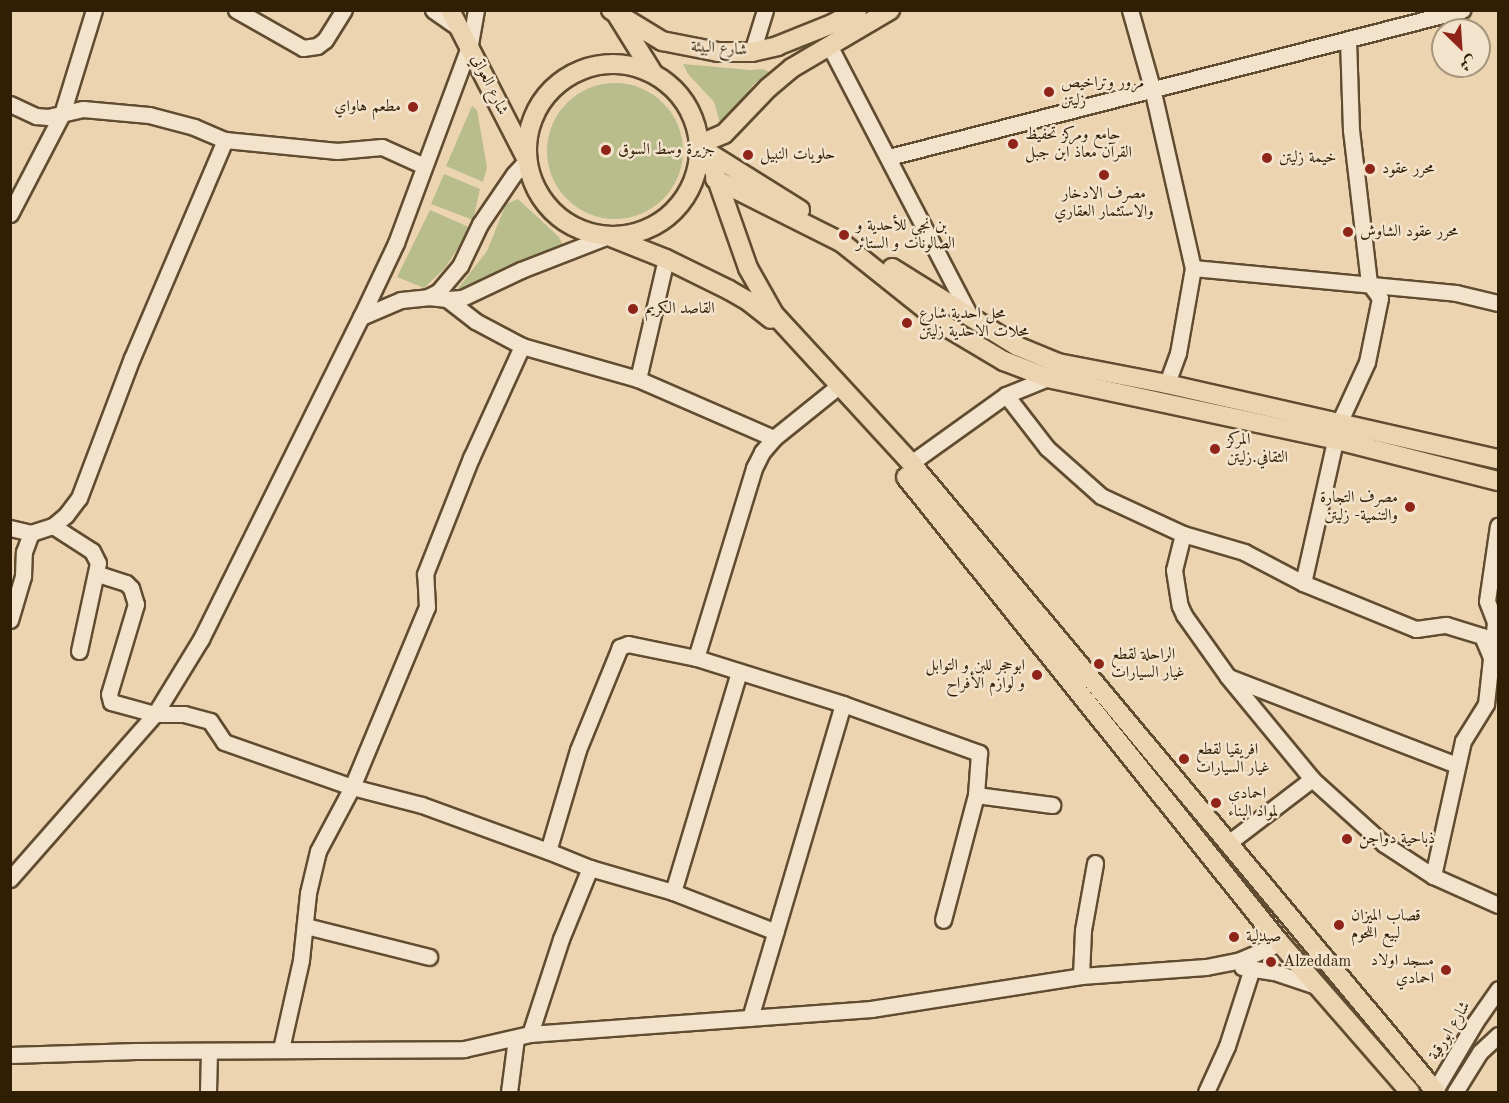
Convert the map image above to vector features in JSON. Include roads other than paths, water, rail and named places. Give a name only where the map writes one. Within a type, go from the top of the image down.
[{"type":"main road","name":"شارع العواتي","points":[[450,10],[470,44],[527,160]]},
{"type":"main road","name":"شارع البيئة","points":[[614,12],[662,40],[680,46],[718,52],[752,52],[803,37],[857,10]]},
{"type":"main road","points":[[608,236],[632,234],[662,221],[675,211],[689,191],[700,153],[724,134],[768,88],[792,68],[890,10]]},
{"type":"main road","points":[[614,12],[643,66],[680,94],[690,109],[700,153],[720,183],[741,249],[766,302],[911,463],[1435,1092]]},
{"type":"main road","points":[[680,46],[643,66],[594,65],[570,74],[550,90],[533,119],[527,135],[527,160],[533,184],[545,204],[584,232],[608,236],[666,259],[755,306],[768,316],[836,388],[1280,943],[1410,1092]]},
{"type":"main road","points":[[700,153],[1017,346],[1058,363],[1167,384],[1338,432],[1498,481]]},
{"type":"main road","points":[[720,183],[841,242],[950,329],[1004,361],[1048,378],[1498,459]]},
{"type":"main road","points":[[1280,943],[1299,930]]},
{"type":"street","points":[[10,214],[62,114],[94,10]]},
{"type":"street","points":[[236,10],[303,48],[317,46],[325,40],[344,10]]},
{"type":"street","points":[[433,10],[459,28]]},
{"type":"street","points":[[10,879],[155,714],[201,639],[362,317],[396,243],[470,44],[477,10]]},
{"type":"street","points":[[752,52],[765,10]]},
{"type":"street","points":[[1130,10],[1152,88],[1193,267],[1178,353],[1167,384]]},
{"type":"street","points":[[889,157],[1462,10]]},
{"type":"street","points":[[1303,583],[1338,432],[1367,362],[1380,298],[1369,283],[1352,130],[1348,41]]},
{"type":"street","points":[[829,45],[971,318]]},
{"type":"street","points":[[10,104],[36,116],[62,114],[83,109],[149,115],[194,127],[225,140],[337,151],[382,147],[424,166]]},
{"type":"street","points":[[10,528],[31,533],[53,526],[66,515],[79,498],[136,348],[225,140]]},
{"type":"street","points":[[428,297],[438,291],[460,266],[491,207],[514,174],[527,160]]},
{"type":"street","points":[[362,317],[389,303],[428,297],[462,298],[521,270],[608,236]]},
{"type":"street","points":[[638,379],[666,259]]},
{"type":"street","points":[[1193,267],[1456,293],[1498,303]]},
{"type":"street","points":[[447,299],[475,321],[522,346],[638,379],[774,438]]},
{"type":"street","points":[[281,1049],[306,926],[308,892],[318,851],[352,787],[427,607],[425,574],[444,524],[522,346]]},
{"type":"street","points":[[911,463],[1006,395],[1048,378]]},
{"type":"street","points":[[696,658],[754,468],[774,438],[836,388]]},
{"type":"street","points":[[1006,395],[1047,448],[1101,496],[1182,534],[1244,552],[1303,583],[1416,629],[1446,625],[1482,636],[1494,657]]},
{"type":"street","points":[[53,526],[92,551],[98,563],[98,574],[79,651]]},
{"type":"street","points":[[1432,876],[1463,741],[1486,704],[1494,657],[1496,622],[1487,601],[1498,526]]},
{"type":"street","points":[[10,620],[23,576],[24,552],[31,533]]},
{"type":"street","points":[[1182,534],[1174,570],[1180,606],[1228,677],[1312,779],[1384,844],[1432,876],[1498,905]]},
{"type":"street","points":[[98,574],[126,583],[131,588],[136,604],[109,700],[155,714],[184,714],[210,721],[224,742],[352,787],[422,805],[590,868],[673,892],[776,932]]},
{"type":"street","points":[[548,851],[578,750],[620,647],[628,644],[696,658],[843,704],[977,751],[980,757],[976,795],[943,920]]},
{"type":"street","points":[[673,892],[739,672]]},
{"type":"street","points":[[1228,677],[1457,765]]},
{"type":"street","points":[[750,1018],[843,704]]},
{"type":"street","points":[[1227,844],[1312,779]]},
{"type":"street","points":[[976,795],[1052,805]]},
{"type":"street","points":[[1081,976],[1083,930],[1095,863]]},
{"type":"street","points":[[509,1092],[523,1036],[590,868]]},
{"type":"street","points":[[306,926],[429,957]]},
{"type":"street","points":[[1221,965],[1252,956],[1280,943]]},
{"type":"street","points":[[10,1055],[281,1049],[464,1048],[523,1036],[871,1009],[1081,976],[1221,965],[1252,968],[1316,986]]},
{"type":"street","points":[[1206,1092],[1227,1046],[1252,968]]},
{"type":"street","name":"شارع ابورقية","points":[[1435,1092],[1476,1021],[1498,989]]},
{"type":"street","points":[[1455,1092],[1480,1052],[1498,1035]]},
{"type":"street","points":[[208,1092],[209,1051]]},
{"type":"place","name":"مرور وتراخيص زليتن","points":[[1049,92]]},
{"type":"place","name":"مطعم هاواي","points":[[413,107]]},
{"type":"place","name":"جامع ومركز تحفيظ القرآن معاذ ابن جبل","points":[[1013,144]]},
{"type":"place","name":"جزيرة وسط السوق","points":[[606,150]]},
{"type":"place","name":"حلويات النبيل","points":[[748,155]]},
{"type":"place","name":"خيمة زليتن","points":[[1267,158]]},
{"type":"place","name":"محرر عقود","points":[[1370,169]]},
{"type":"place","name":"مصرف اﻻدخار واﻻستثمار العقاري","points":[[1104,175]]},
{"type":"place","name":"محرر عقود الشاوش","points":[[1348,232]]},
{"type":"place","name":"بن نجي للأحدية و الصالونات و الستائر","points":[[844,235]]},
{"type":"place","name":"القاصد الكريم","points":[[633,309]]},
{"type":"place","name":"محل احدية شارع محلات الاحدية زليتن","points":[[907,323]]},
{"type":"place","name":"المركز الثقافي.زليتن","points":[[1215,449]]},
{"type":"place","name":"مصرف التجارة والتنمية- زليتن","points":[[1410,507]]},
{"type":"place","name":"الراحلة لقطع غيار السيارات","points":[[1099,664]]},
{"type":"place","name":"ابوحجر للبن و التوابل و لوازم الأفراح","points":[[1037,675]]},
{"type":"place","name":"افريقيا لقطع غيار السيارات","points":[[1184,759]]},
{"type":"place","name":"احمادي لمواد البناء","points":[[1216,803]]},
{"type":"place","name":"ذباحية دواجن","points":[[1347,839]]},
{"type":"place","name":"قصاب الميزان لبيع اللحوم","points":[[1339,925]]},
{"type":"place","name":"صيدلية","points":[[1234,937]]},
{"type":"place","name":"Alzeddam","points":[[1271,962]]},
{"type":"place","name":"مسجد اولاد احمادي","points":[[1446,970]]}]
